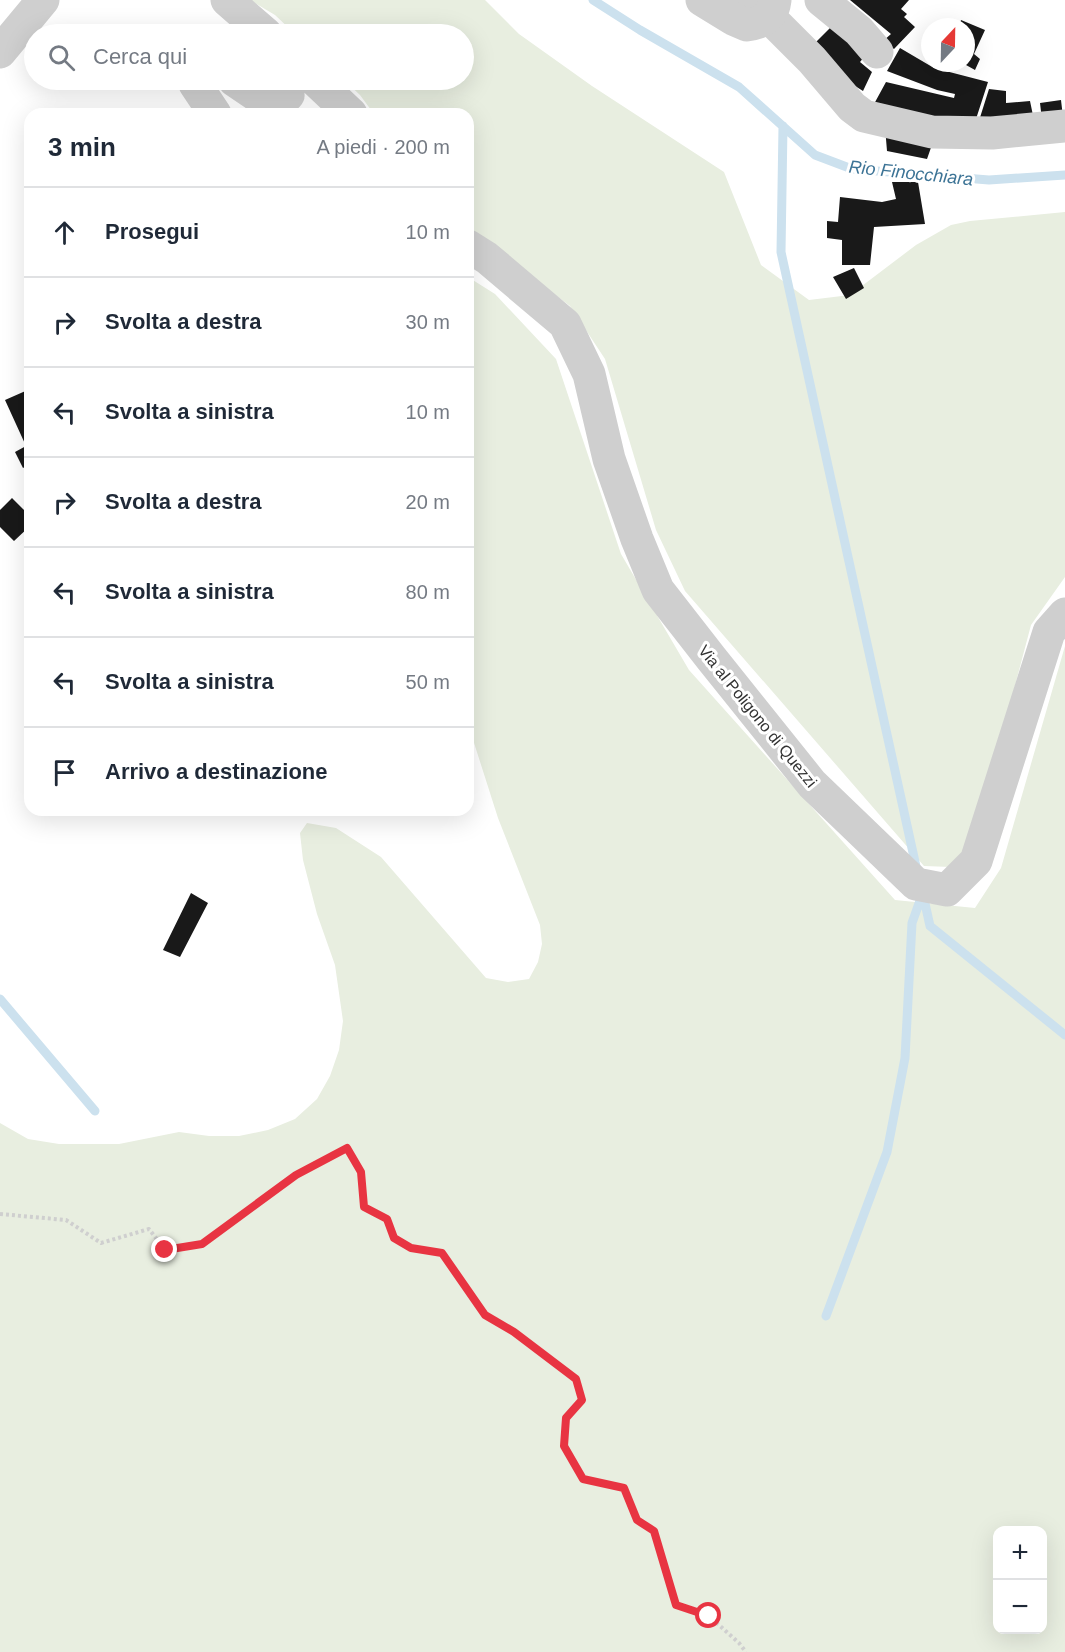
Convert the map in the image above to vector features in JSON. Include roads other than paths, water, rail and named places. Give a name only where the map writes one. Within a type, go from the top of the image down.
[{"type":"street","points":[[0,52],[43,0]]},
{"type":"street","points":[[214,0],[212,11],[225,24]]},
{"type":"street","points":[[227,0],[255,24]]},
{"type":"street","points":[[702,0],[747,25],[765,20],[772,12],[762,9]]},
{"type":"street","points":[[821,0],[859,31],[877,52]]},
{"type":"street","points":[[762,9],[812,60],[852,107],[864,116],[932,132],[992,133],[1065,126]]},
{"type":"street","points":[[199,90],[211,108]]},
{"type":"street","points":[[249,90],[274,104],[282,101],[288,95],[286,90]]},
{"type":"street","points":[[326,90],[345,108]]},
{"type":"street","name":"Via al Poligono di Quezzi","points":[[474,250],[487,258],[565,324],[589,374],[609,459],[637,539],[658,590],[812,784],[916,884],[947,890],[976,861],[1050,632],[1065,614]]},
{"type":"waterway","name":"Rio Finocchiara","points":[[593,0],[739,87],[815,155],[852,169],[989,180],[1065,175]]},
{"type":"waterway","points":[[783,126],[781,252],[917,871]]},
{"type":"waterway","points":[[922,890],[930,926],[1065,1035]]},
{"type":"waterway","points":[[826,1316],[887,1152],[905,1058],[912,923],[922,895]]},
{"type":"waterway","points":[[0,999],[95,1111]]}]
